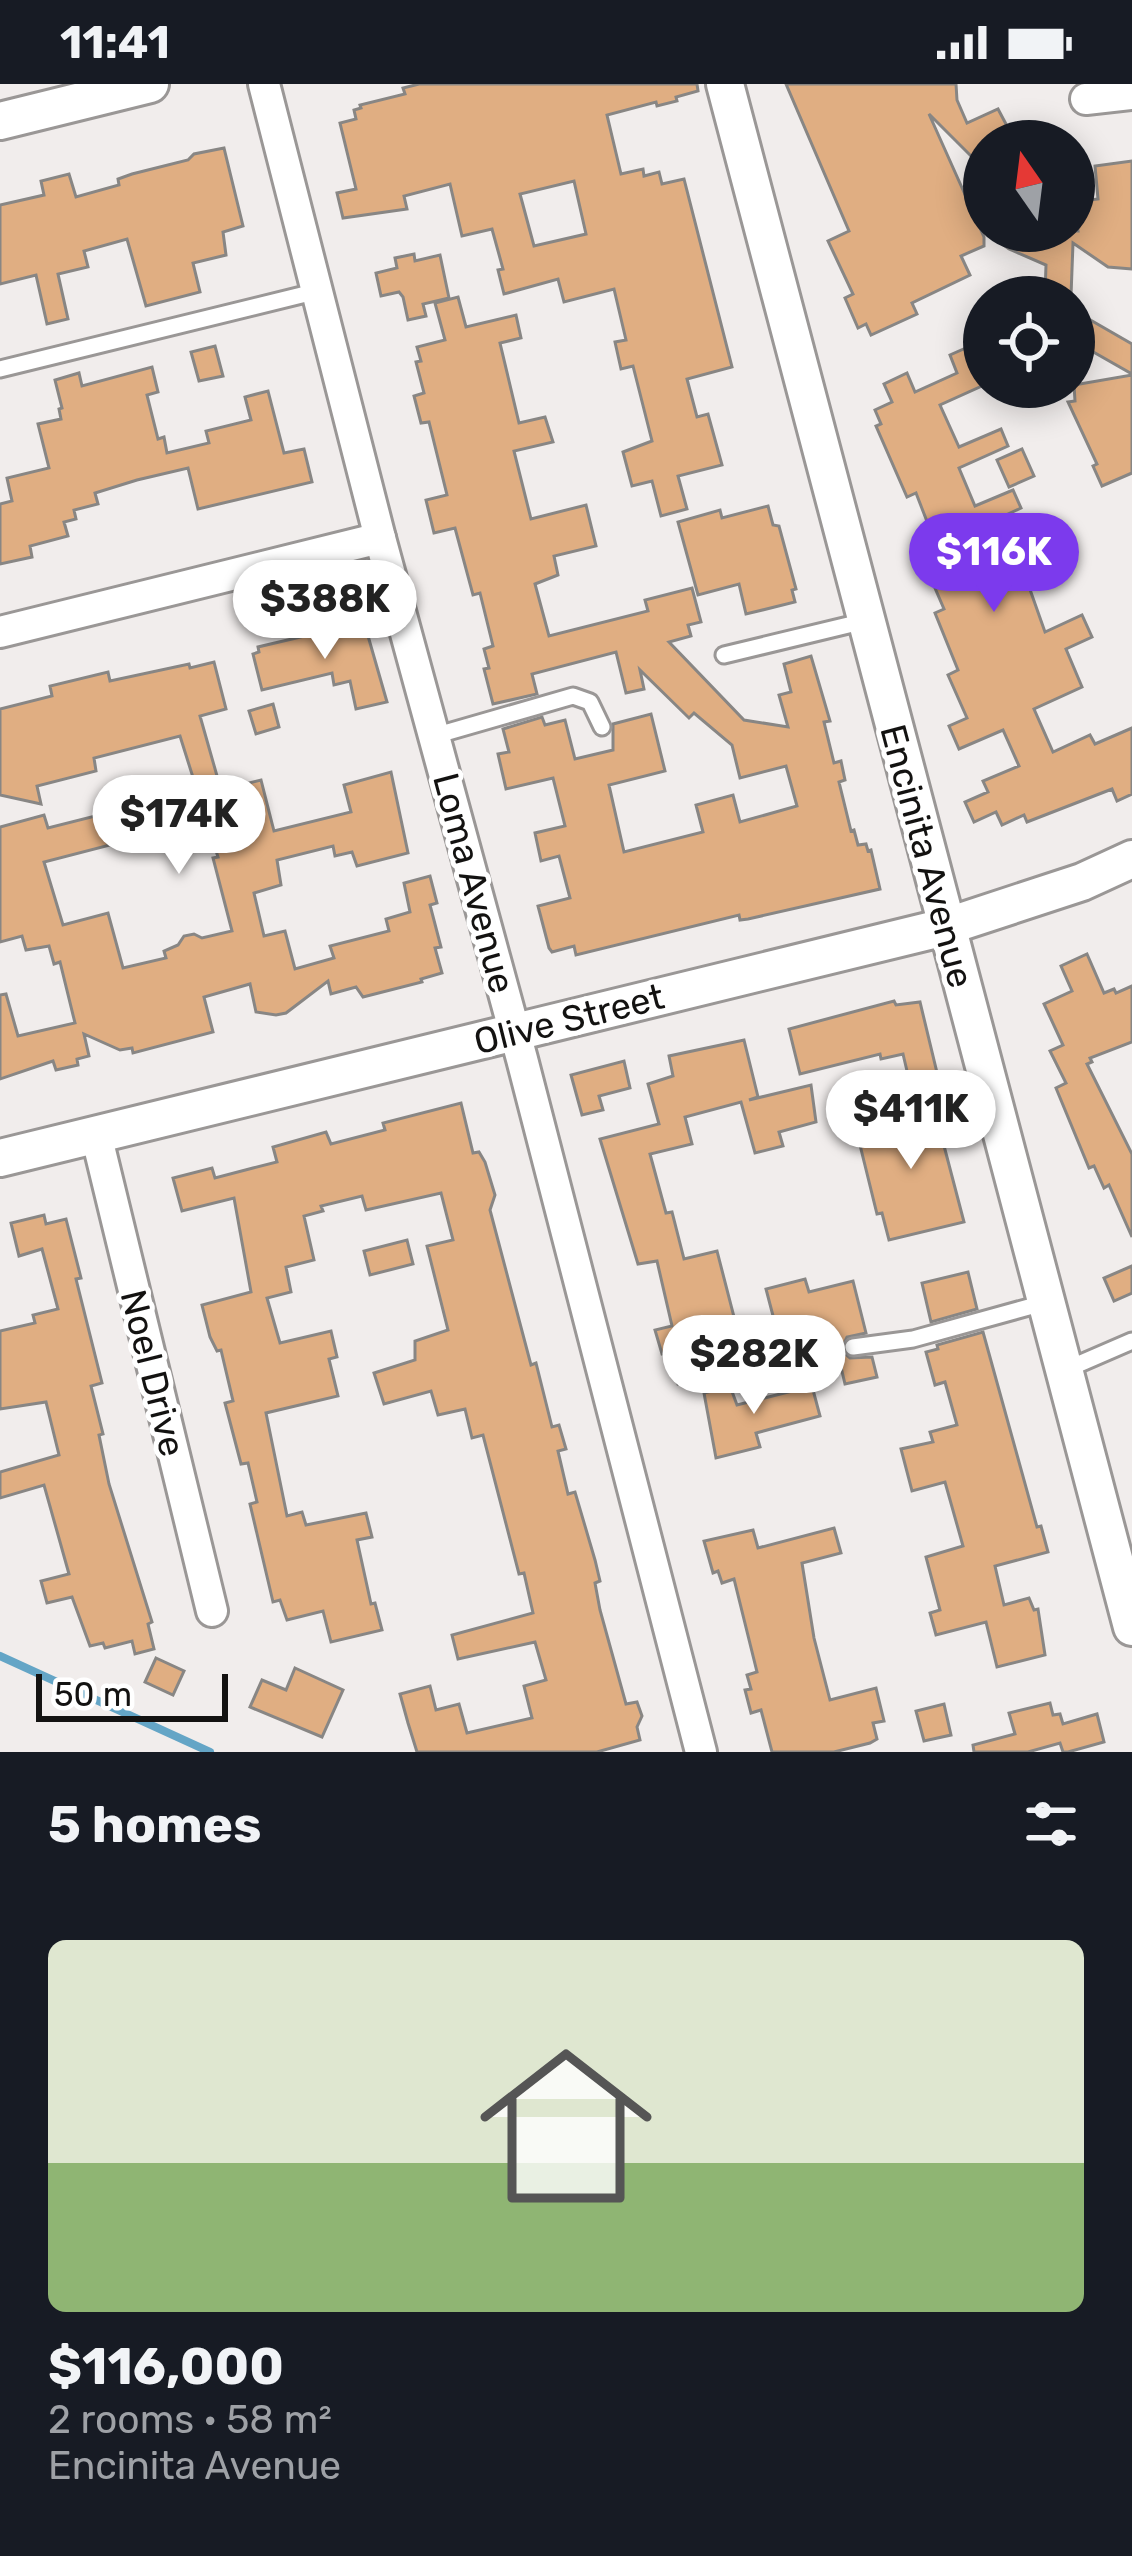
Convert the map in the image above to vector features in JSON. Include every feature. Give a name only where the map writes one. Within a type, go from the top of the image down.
[{"type":"street","points":[[0,121],[150,84]]},
{"type":"street","name":"Loma Avenue","points":[[264,84],[701,1752]]},
{"type":"street","name":"Encinita Avenue","points":[[725,84],[1132,1627]]},
{"type":"street","points":[[1086,99],[1132,94]]},
{"type":"street","points":[[0,632],[380,538]]},
{"type":"street","name":"Olive Street","points":[[0,1158],[945,927],[1016,906],[1132,860]]},
{"type":"street","name":"Noel Drive","points":[[96,1134],[212,1611]]},
{"type":"lane","points":[[0,369],[318,291]]},
{"type":"lane","points":[[724,655],[865,621]]},
{"type":"lane","points":[[434,736],[573,696],[590,702],[602,728]]},
{"type":"lane","points":[[853,1347],[913,1339],[1047,1302]]},
{"type":"lane","points":[[1065,1370],[1132,1341]]},
{"type":"building","points":[[419,84],[697,84],[698,91],[676,97],[677,101],[607,115],[621,174],[643,169],[644,176],[659,172],[662,184],[684,179],[732,367],[687,379],[697,417],[708,414],[722,465],[678,476],[687,509],[661,516],[652,481],[632,486],[623,452],[652,441],[633,366],[621,369],[615,342],[626,340],[614,289],[564,302],[558,279],[504,294],[492,229],[462,236],[450,184],[404,196],[407,209],[343,218],[337,193],[356,189],[340,123],[356,119],[354,110],[360,105],[405,94],[403,88]],"holes":[[[574,181],[586,234],[534,246],[520,194]]]},
{"type":"building","points":[[786,84],[956,84],[966,120],[963,148],[929,114],[963,190],[963,252],[970,252],[961,256],[970,275],[912,303],[917,314],[871,335],[866,324],[858,328],[845,298],[853,294],[828,241],[849,231]]},
{"type":"building","points":[[998,109],[1004,120],[974,120]]},
{"type":"building","points":[[224,148],[243,226],[223,232],[226,255],[193,263],[200,292],[146,306],[127,239],[84,251],[88,267],[58,274],[68,319],[47,324],[36,275],[0,284],[0,205],[44,195],[41,181],[69,174],[76,197],[119,185],[118,179],[132,174]]},
{"type":"building","points":[[1132,161],[1132,269],[1108,267],[1086,252],[1095,252],[1095,166]]},
{"type":"building","points":[[1016,252],[1073,252],[1072,276],[1046,276],[1046,265]]},
{"type":"building","points":[[414,254],[415,261],[440,255],[449,298],[423,304],[426,316],[408,320],[399,292],[381,296],[376,273],[397,268],[395,258]]},
{"type":"building","points":[[458,297],[466,327],[516,315],[521,338],[500,343],[519,423],[545,417],[553,442],[514,451],[531,519],[586,505],[596,546],[554,556],[558,575],[535,584],[549,636],[648,611],[645,600],[692,588],[701,622],[688,625],[691,636],[669,642],[744,720],[788,727],[779,695],[791,692],[784,664],[811,656],[830,721],[824,722],[834,763],[841,761],[845,780],[839,782],[851,831],[858,845],[866,844],[871,850],[880,889],[748,919],[740,920],[739,915],[576,955],[574,946],[552,952],[549,948],[538,906],[570,898],[559,856],[541,861],[535,833],[565,826],[553,778],[506,789],[498,754],[509,752],[503,729],[542,717],[545,725],[565,720],[575,759],[613,750],[613,724],[651,714],[665,771],[609,785],[624,852],[703,832],[696,805],[733,795],[740,822],[797,806],[786,766],[740,778],[732,745],[694,713],[689,718],[640,670],[644,689],[626,693],[616,652],[532,674],[537,694],[493,704],[484,649],[493,646],[480,593],[473,595],[455,528],[434,533],[426,500],[447,495],[429,422],[421,423],[414,396],[424,393],[417,347],[445,340],[435,303]]},
{"type":"building","points":[[1095,323],[1132,344],[1132,374],[1095,353]]},
{"type":"building","points":[[215,346],[223,376],[199,381],[191,352]]},
{"type":"building","points":[[963,349],[963,395],[940,405],[959,447],[1001,429],[1008,446],[959,468],[975,506],[1013,490],[1021,508],[959,537],[978,582],[1022,567],[1045,632],[1082,615],[1092,637],[1066,649],[1082,687],[1034,709],[1053,752],[1090,735],[1095,744],[1132,728],[1132,794],[1117,801],[1112,789],[1027,822],[1024,815],[1002,825],[996,812],[974,822],[965,802],[988,792],[983,781],[1019,766],[1003,730],[959,749],[949,726],[967,718],[948,675],[958,670],[935,613],[944,609],[916,544],[933,537],[916,493],[907,497],[876,426],[881,424],[875,410],[892,402],[884,384],[907,373],[915,392],[957,373],[950,355]]},
{"type":"building","points":[[152,367],[158,392],[147,395],[158,439],[164,437],[167,453],[209,443],[206,431],[251,420],[245,397],[268,391],[284,453],[304,449],[312,482],[198,509],[188,468],[137,480],[95,493],[98,504],[74,510],[76,519],[64,522],[68,536],[30,546],[32,557],[0,564],[0,504],[12,501],[7,478],[49,468],[38,424],[61,419],[55,380],[79,373],[82,386]]},
{"type":"building","points":[[1132,375],[1132,473],[1102,486],[1071,408],[1095,408],[1095,381]]},
{"type":"building","points":[[1022,449],[1034,476],[1009,487],[997,460]]},
{"type":"building","points":[[768,506],[773,525],[779,526],[796,589],[792,590],[795,602],[746,614],[739,584],[698,595],[678,522],[720,510],[722,518]]},
{"type":"building","points":[[364,622],[387,702],[356,709],[350,681],[334,685],[332,673],[262,690],[253,654],[259,652],[258,647]]},
{"type":"building","points":[[214,662],[226,709],[200,716],[221,790],[261,780],[274,831],[351,812],[344,785],[391,772],[408,853],[357,866],[352,852],[335,856],[333,846],[277,860],[281,885],[254,893],[264,936],[285,931],[295,969],[334,958],[330,946],[389,931],[386,919],[410,912],[404,883],[430,876],[437,903],[430,905],[441,947],[435,948],[442,973],[363,997],[356,987],[331,994],[328,981],[286,1013],[276,1015],[256,1012],[250,984],[204,997],[213,1032],[133,1053],[132,1048],[120,1050],[84,1034],[89,1056],[77,1059],[78,1065],[56,1070],[53,1061],[0,1079],[0,995],[6,994],[18,1036],[75,1023],[60,962],[54,964],[49,946],[26,950],[22,936],[0,942],[0,827],[44,815],[48,828],[107,813],[114,844],[44,862],[63,925],[108,913],[123,968],[166,958],[164,951],[184,936],[202,938],[232,931],[213,858],[218,857],[180,736],[94,758],[96,771],[37,786],[41,804],[0,795],[0,709],[52,696],[50,686],[108,672],[110,681]]},
{"type":"building","points":[[273,704],[279,727],[256,734],[249,711]]},
{"type":"building","points":[[1087,954],[1104,993],[1132,986],[1132,1042],[1090,1058],[1087,1064],[1132,1154],[1132,1237],[1109,1185],[1104,1188],[1094,1166],[1089,1168],[1056,1088],[1066,1083],[1050,1051],[1063,1045],[1044,1004],[1072,991],[1061,966]]},
{"type":"building","points":[[894,1001],[896,1005],[920,1002],[939,1081],[911,1088],[903,1054],[881,1059],[880,1054],[800,1074],[789,1029]]},
{"type":"building","points":[[744,1040],[758,1097],[749,1100],[811,1085],[816,1122],[779,1132],[783,1146],[755,1153],[741,1102],[685,1117],[692,1144],[650,1154],[684,1259],[717,1251],[734,1317],[699,1325],[712,1374],[678,1384],[669,1352],[662,1354],[655,1330],[672,1326],[657,1261],[638,1264],[600,1139],[659,1124],[648,1084],[673,1076],[669,1056]]},
{"type":"building","points":[[624,1061],[630,1088],[599,1096],[603,1110],[582,1115],[571,1075]]},
{"type":"building","points":[[932,1100],[964,1222],[889,1240],[882,1213],[877,1214],[860,1145],[881,1139],[875,1114]]},
{"type":"building","points":[[461,1103],[473,1153],[479,1152],[485,1162],[495,1195],[490,1210],[531,1365],[536,1363],[552,1427],[559,1425],[566,1449],[558,1451],[568,1494],[575,1492],[595,1560],[600,1610],[626,1704],[637,1702],[642,1716],[637,1727],[640,1740],[597,1752],[417,1752],[408,1723],[400,1694],[430,1686],[436,1710],[459,1704],[467,1733],[532,1718],[524,1686],[546,1680],[535,1642],[458,1659],[452,1635],[533,1613],[524,1573],[519,1574],[483,1435],[472,1438],[465,1409],[438,1415],[431,1391],[384,1404],[374,1373],[415,1360],[415,1341],[448,1330],[427,1246],[453,1240],[441,1193],[366,1210],[362,1196],[321,1206],[323,1211],[304,1216],[314,1260],[286,1267],[291,1292],[267,1298],[280,1343],[331,1331],[337,1357],[329,1359],[338,1396],[266,1413],[287,1516],[302,1512],[306,1525],[366,1513],[372,1537],[357,1540],[371,1604],[375,1603],[382,1630],[331,1642],[323,1611],[287,1620],[280,1600],[273,1602],[250,1504],[257,1502],[248,1463],[241,1464],[225,1403],[233,1401],[221,1350],[217,1351],[210,1337],[202,1305],[251,1292],[234,1198],[182,1211],[173,1178],[212,1168],[215,1178],[277,1162],[273,1147],[326,1132],[331,1144],[385,1130],[383,1123]]},
{"type":"building","points":[[44,1215],[46,1224],[66,1219],[81,1278],[76,1279],[102,1383],[91,1386],[109,1484],[152,1622],[148,1624],[154,1649],[135,1654],[132,1641],[105,1648],[103,1643],[90,1646],[72,1597],[47,1603],[41,1581],[69,1574],[44,1485],[0,1498],[0,1472],[59,1455],[46,1402],[0,1409],[0,1331],[35,1323],[33,1315],[58,1309],[42,1249],[19,1256],[11,1223]]},
{"type":"building","points":[[407,1240],[413,1264],[370,1275],[364,1251]]},
{"type":"building","points":[[1132,1266],[1132,1293],[1114,1301],[1104,1278]]},
{"type":"building","points":[[968,1272],[977,1309],[931,1322],[922,1283]]},
{"type":"building","points":[[805,1279],[809,1292],[853,1281],[866,1333],[847,1337],[841,1350],[850,1358],[872,1357],[877,1377],[845,1384],[832,1329],[825,1331],[823,1323],[778,1335],[766,1289]]},
{"type":"building","points":[[983,1332],[1048,1552],[995,1566],[1004,1605],[1029,1598],[1034,1610],[1038,1609],[1045,1655],[997,1667],[986,1622],[936,1635],[930,1613],[940,1610],[926,1557],[963,1546],[945,1482],[912,1491],[901,1449],[933,1442],[930,1432],[957,1425],[945,1382],[935,1385],[926,1352]]},
{"type":"building","points":[[730,1386],[737,1405],[812,1386],[820,1416],[756,1433],[760,1447],[716,1458],[704,1393]]},
{"type":"building","points":[[834,1528],[841,1553],[802,1563],[830,1700],[876,1688],[884,1721],[873,1723],[877,1739],[870,1743],[834,1752],[772,1752],[761,1710],[751,1713],[745,1690],[751,1689],[747,1675],[757,1672],[734,1579],[722,1583],[718,1571],[713,1573],[704,1541],[753,1530],[758,1548]]},
{"type":"building","points":[[156,1658],[184,1671],[173,1695],[145,1682]]},
{"type":"building","points":[[295,1668],[343,1690],[322,1737],[250,1707],[262,1680],[286,1690]]},
{"type":"building","points":[[1050,1703],[1053,1715],[1060,1714],[1063,1724],[1097,1714],[1104,1742],[1068,1752],[1063,1752],[1060,1743],[1028,1752],[974,1752],[973,1745],[1015,1734],[1009,1713]]},
{"type":"building","points":[[944,1704],[951,1735],[924,1741],[916,1711]]},
{"type":"waterway","points":[[0,1656],[210,1752]]}]
